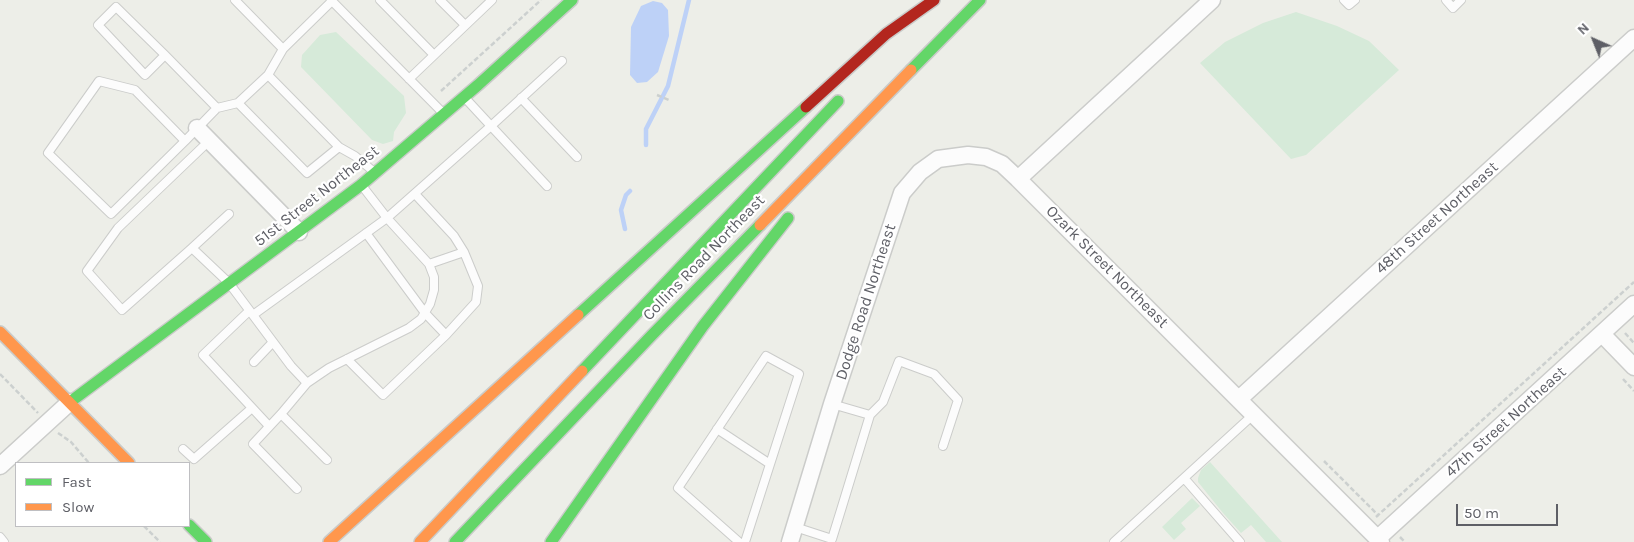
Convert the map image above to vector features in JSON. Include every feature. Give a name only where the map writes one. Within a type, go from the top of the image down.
[{"type":"main road","name":"51st Street Northeast","points":[[70,402],[361,185],[464,97],[572,0]]},
{"type":"main road","points":[[898,39],[935,0]]},
{"type":"main road","points":[[329,542],[886,34],[935,0]]},
{"type":"main road","points":[[830,169],[981,0]]},
{"type":"main road","name":"Collins Road Northeast","points":[[455,542],[652,335],[981,0]]},
{"type":"main road","name":"Collins Road Northeast","points":[[420,542],[846,93]]},
{"type":"main road","points":[[552,542],[703,326],[793,212]]},
{"type":"main road","points":[[0,332],[128,462]]},
{"type":"main road","points":[[190,526],[206,542]]},
{"type":"street","points":[[1018,179],[1212,0]]},
{"type":"street","name":"48th Street Northeast","points":[[1239,399],[1634,38]]},
{"type":"street","points":[[197,128],[299,232]]},
{"type":"street","name":"Dodge Road Northeast","points":[[792,534],[832,404],[902,192],[920,172],[938,159],[968,154],[986,157],[1002,164],[1018,179]]},
{"type":"street","name":"Ozark Street Northeast","points":[[1018,179],[1379,540]]},
{"type":"street","name":"47th Street Northeast","points":[[1379,540],[1634,304]]},
{"type":"street","points":[[1602,334],[1634,366]]},
{"type":"street","points":[[0,466],[70,402]]},
{"type":"lane","points":[[123,0],[98,25],[145,75],[164,55]]},
{"type":"lane","points":[[235,0],[283,49]]},
{"type":"lane","points":[[185,141],[135,90],[99,81],[48,153],[112,214],[185,141],[217,108],[238,102],[268,75],[283,49],[331,0],[444,114]]},
{"type":"lane","points":[[380,0],[434,55]]},
{"type":"lane","points":[[440,0],[465,25]]},
{"type":"lane","points":[[409,79],[492,0]]},
{"type":"lane","points":[[1344,0],[1349,6],[1355,0]]},
{"type":"lane","points":[[1446,0],[1453,8],[1461,0]]},
{"type":"lane","points":[[116,7],[217,108]]},
{"type":"lane","points":[[269,426],[203,355],[251,313],[388,218],[562,62]]},
{"type":"lane","points":[[268,75],[339,148],[355,156],[375,173]]},
{"type":"lane","points":[[464,97],[546,186]]},
{"type":"lane","points":[[521,98],[577,157]]},
{"type":"lane","points":[[238,102],[307,173],[339,148]]},
{"type":"lane","points":[[210,140],[118,228],[87,271],[122,310],[229,214]]},
{"type":"lane","points":[[297,489],[253,444],[307,383],[328,368],[409,328],[421,318],[430,304],[434,290],[434,277],[429,264],[361,185]]},
{"type":"lane","points":[[347,359],[383,396],[446,335],[476,302],[478,286],[464,252],[454,236],[415,194]]},
{"type":"lane","points":[[366,234],[425,312],[446,335]]},
{"type":"lane","points":[[192,248],[228,283],[307,383]]},
{"type":"lane","points":[[429,264],[464,252]]},
{"type":"lane","points":[[254,362],[273,342]]},
{"type":"lane","points":[[739,542],[678,488],[766,356],[799,374],[745,542]]},
{"type":"lane","points":[[792,534],[832,539],[870,415],[883,402],[899,361],[934,374],[958,400],[943,446]]},
{"type":"lane","points":[[832,404],[870,415]]},
{"type":"lane","points":[[183,450],[194,458],[252,408]]},
{"type":"lane","points":[[281,414],[327,460]]},
{"type":"lane","points":[[1114,542],[1254,414]]},
{"type":"lane","points":[[717,430],[770,464]]},
{"type":"lane","points":[[1184,478],[1240,542]]},
{"type":"lane","points":[[0,537],[4,542]]},
{"type":"path","points":[[430,101],[541,0]]},
{"type":"path","points":[[656,94],[669,100]]},
{"type":"path","points":[[1375,518],[1634,282]]},
{"type":"path","points":[[1626,333],[1634,343]]},
{"type":"path","points":[[0,374],[35,411]]},
{"type":"path","points":[[59,434],[71,442],[88,462]]},
{"type":"path","points":[[1324,461],[1382,519]]},
{"type":"path","points":[[145,527],[160,542]]},
{"type":"green space","points":[[1296,12],[1337,26],[1369,41],[1399,70],[1306,155],[1291,159],[1200,63],[1225,42],[1263,23]]},
{"type":"green space","points":[[336,32],[404,96],[406,113],[394,132],[393,141],[383,144],[372,140],[301,67],[302,55],[320,35]]},
{"type":"green space","points":[[1210,462],[1282,542],[1266,542],[1251,525],[1241,533],[1223,513],[1198,482],[1201,470]]},
{"type":"green space","points":[[1192,498],[1200,506],[1181,523],[1186,529],[1174,540],[1162,527]]},
{"type":"water","points":[[653,1],[662,3],[668,10],[669,36],[658,72],[647,82],[637,83],[630,75],[631,27],[641,6]]},
{"type":"waterway","points":[[646,145],[646,129],[668,86],[689,0]]},
{"type":"waterway","points":[[625,229],[621,210],[626,195],[630,191]]},
{"type":"traffic: fast","points":[[70,402],[361,185],[478,85],[572,0]]},
{"type":"traffic: fast","points":[[911,70],[980,0]]},
{"type":"traffic: fast","points":[[582,371],[838,101]]},
{"type":"traffic: fast","points":[[578,315],[806,107]]},
{"type":"traffic: fast","points":[[551,542],[703,326],[788,218]]},
{"type":"traffic: fast","points":[[455,542],[652,335],[760,225]]},
{"type":"traffic: fast","points":[[190,526],[206,542]]},
{"type":"traffic: slow","points":[[760,225],[911,70]]},
{"type":"traffic: slow","points":[[329,542],[578,315]]},
{"type":"traffic: slow","points":[[0,332],[128,462]]},
{"type":"traffic: slow","points":[[420,542],[582,371]]},
{"type":"traffic: jam","points":[[806,107],[886,34],[934,0]]}]
